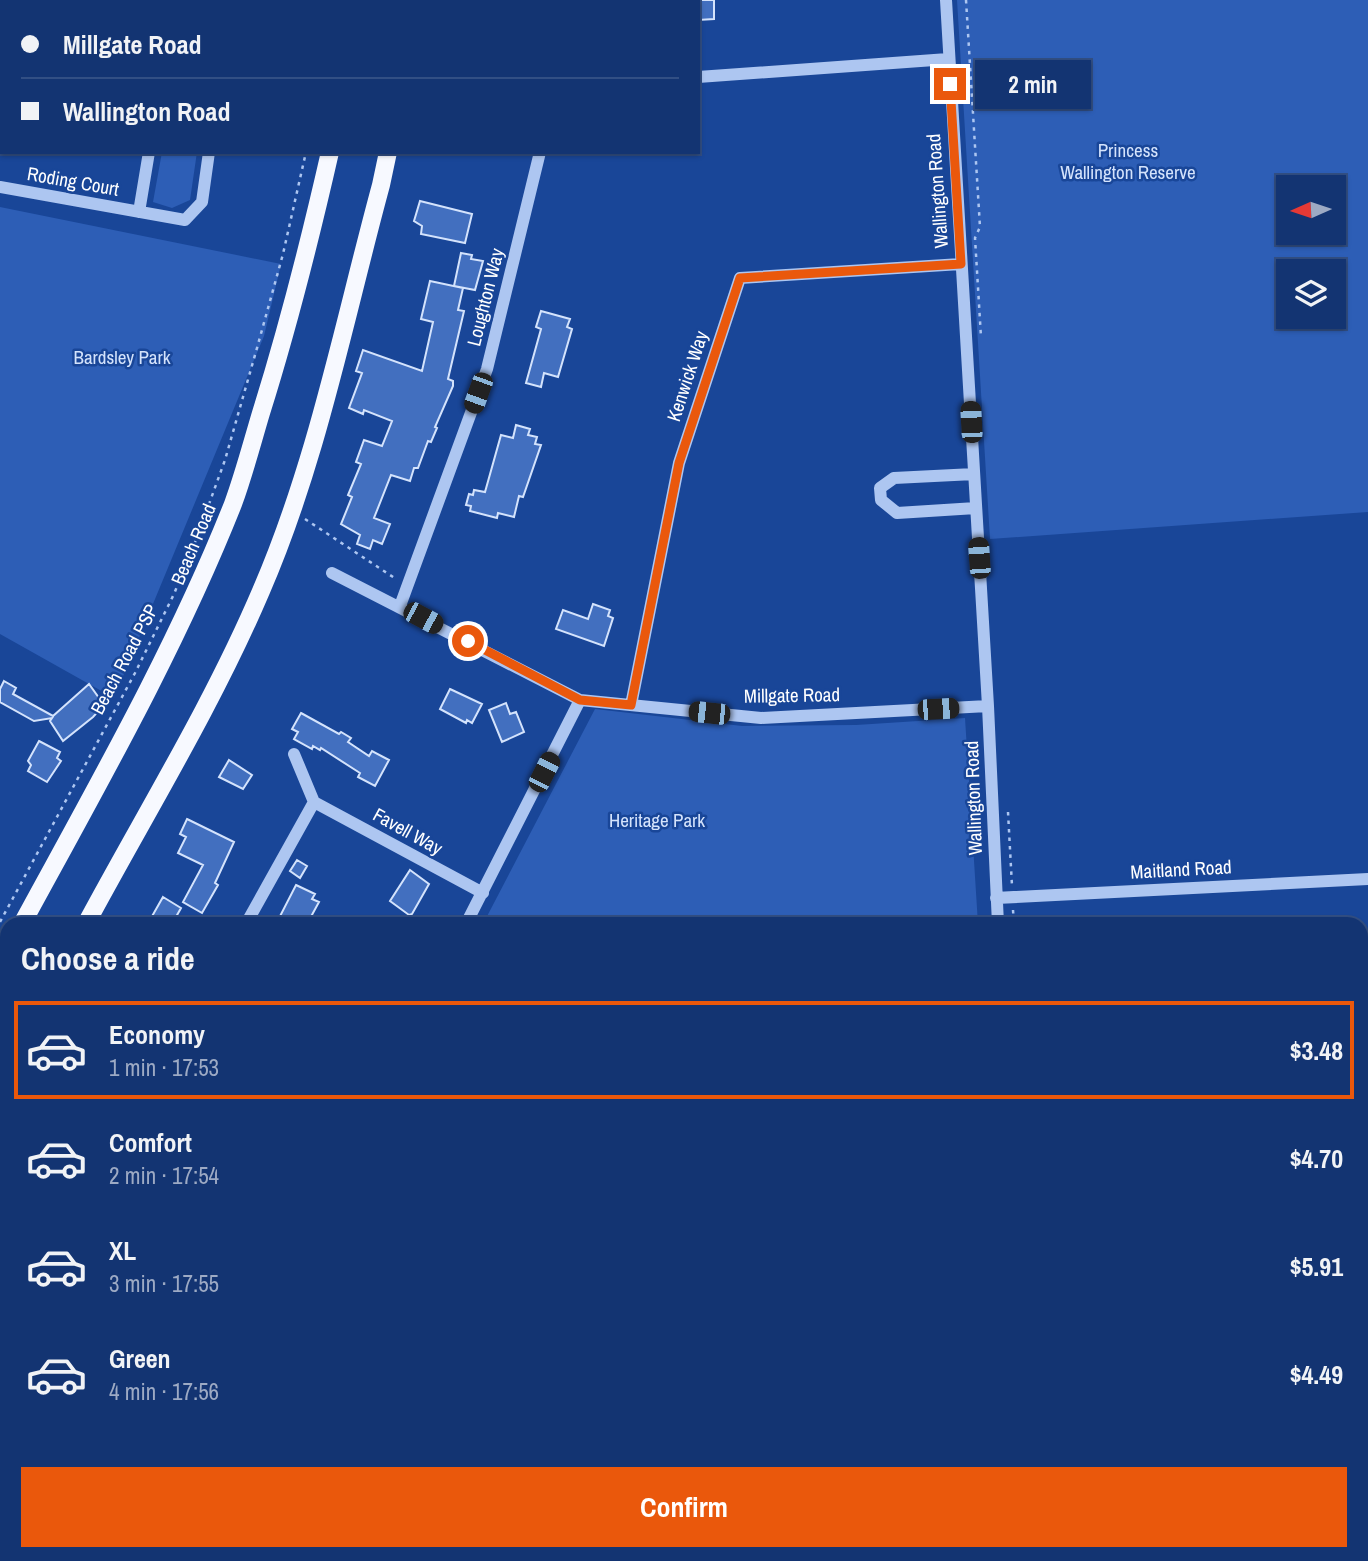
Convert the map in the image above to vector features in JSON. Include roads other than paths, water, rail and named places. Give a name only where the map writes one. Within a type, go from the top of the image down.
[{"type":"main road","name":"Beach Road","points":[[26,917],[159,669],[199,586],[234,500],[285,338],[330,154]]},
{"type":"main road","points":[[90,917],[187,740],[261,592],[292,510],[335,362],[387,154]]},
{"type":"street","name":"Wallington Road","points":[[946,0],[988,706],[997,917]]},
{"type":"street","points":[[700,77],[948,59]]},
{"type":"street","name":"Roding Court","points":[[139,212],[149,154]]},
{"type":"street","name":"Roding Court","points":[[0,187],[185,220],[202,202],[209,154]]},
{"type":"street","name":"Loughton Way","points":[[400,606],[487,369],[540,154]]},
{"type":"street","name":"Kenwick Way","points":[[631,705],[679,463],[740,278],[961,264]]},
{"type":"street","points":[[974,474],[894,478],[880,488],[881,500],[897,513],[976,509]]},
{"type":"street","name":"Millgate Road","points":[[332,573],[580,700],[761,718],[988,706]]},
{"type":"street","points":[[470,917],[580,700]]},
{"type":"street","points":[[250,917],[314,802],[295,754]]},
{"type":"street","name":"Favell Way","points":[[314,802],[483,893]]},
{"type":"street","name":"Maitland Road","points":[[996,898],[1368,879]]},
{"type":"park label","name":"Princess Wallington Reserve","points":[[1128,161]]},
{"type":"park label","name":"Bardsley Park","points":[[122,357]]},
{"type":"park label","name":"Heritage Park","points":[[657,820]]}]
